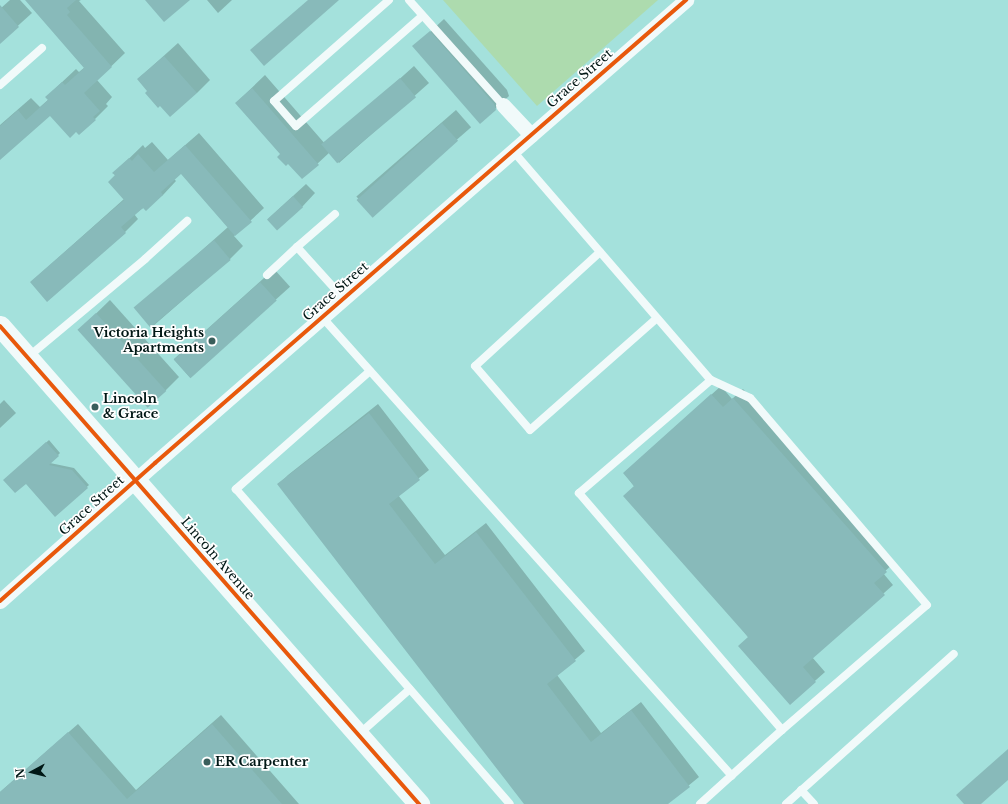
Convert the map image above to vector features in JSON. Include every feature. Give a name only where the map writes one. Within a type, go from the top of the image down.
[{"type":"street","name":"Grace Street","points":[[0,601],[322,317],[686,0]]},
{"type":"street","points":[[503,105],[531,135]]},
{"type":"street","name":"Lincoln Avenue","points":[[0,326],[419,804]]},
{"type":"lane","points":[[389,0],[274,101],[296,126],[422,16]]},
{"type":"lane","points":[[408,0],[503,105]]},
{"type":"lane","points":[[0,85],[42,48]]},
{"type":"lane","points":[[513,152],[711,380],[750,398],[927,605],[782,730],[700,804]]},
{"type":"lane","points":[[267,275],[335,214]]},
{"type":"lane","points":[[28,358],[145,259],[187,221]]},
{"type":"lane","points":[[297,247],[344,299]]},
{"type":"lane","points":[[600,252],[475,366],[530,430],[657,318]]},
{"type":"lane","points":[[322,317],[732,776]]},
{"type":"lane","points":[[370,371],[236,489],[510,804]]},
{"type":"lane","points":[[711,380],[579,493],[782,730]]},
{"type":"lane","points":[[786,804],[954,654]]},
{"type":"lane","points":[[358,735],[410,689]]},
{"type":"lane","points":[[801,790],[814,804]]},
{"type":"green space","points":[[443,0],[658,0],[537,106]]},
{"type":"building","points":[[25,0],[76,0],[67,8],[70,12],[67,15],[112,67],[84,93],[100,111],[93,117],[96,120],[79,135],[76,132],[70,138],[50,116],[0,160],[0,126],[18,110],[26,120],[48,100],[45,97],[62,82],[65,85],[84,68]]},
{"type":"building","points":[[145,0],[190,0],[164,22]]},
{"type":"building","points":[[308,0],[339,0],[264,66],[250,50]]},
{"type":"building","points":[[0,5],[19,27],[0,44]]},
{"type":"building","points":[[430,31],[494,104],[496,110],[480,124],[412,46]]},
{"type":"building","points":[[164,56],[197,93],[170,117],[160,106],[158,108],[145,93],[147,91],[137,79]]},
{"type":"building","points":[[400,78],[416,97],[337,163],[321,144]]},
{"type":"building","points":[[252,88],[319,165],[302,179],[288,164],[286,166],[277,157],[280,154],[235,103]]},
{"type":"building","points":[[442,123],[458,141],[373,218],[357,200]]},
{"type":"building","points":[[185,145],[252,222],[235,236],[181,174],[161,192],[163,195],[146,211],[143,208],[121,227],[126,233],[47,302],[30,282],[124,200],[108,182],[115,175],[112,173],[129,158],[132,161],[138,154],[154,172]]},
{"type":"building","points":[[293,196],[303,207],[277,231],[267,219]]},
{"type":"building","name":"Victoria Heights Apartments","points":[[214,240],[231,260],[150,327],[134,307]]},
{"type":"building","name":"Victoria Heights Apartments","points":[[260,282],[277,301],[191,378],[174,360]]},
{"type":"building","name":"Victoria Heights Apartments","points":[[96,313],[166,391],[148,408],[77,330]]},
{"type":"building","points":[[711,394],[723,407],[733,398],[887,572],[874,583],[885,595],[803,667],[816,682],[790,705],[738,646],[748,637],[623,496],[634,486],[623,473]]},
{"type":"building","points":[[369,413],[420,480],[389,504],[435,564],[476,532],[576,661],[547,684],[591,742],[631,710],[690,787],[668,804],[524,804],[277,484]]},
{"type":"building","points":[[46,442],[59,456],[49,465],[72,470],[88,488],[55,517],[26,484],[15,493],[3,480]]},
{"type":"building","name":"ER Carpenter","points":[[212,724],[282,804],[0,804],[0,792],[68,732],[127,799]]},
{"type":"building","points":[[1008,749],[1008,780],[981,804],[964,804],[956,795]]},
{"type":"cycle path","points":[[0,601],[155,463],[686,0]]},
{"type":"cycle path","points":[[0,326],[419,804]]},
{"type":"place","name":"Victoria Heights Apartments","points":[[212,341]]},
{"type":"place","name":"Lincoln & Grace","points":[[95,407]]},
{"type":"place","name":"ER Carpenter","points":[[207,762]]}]
